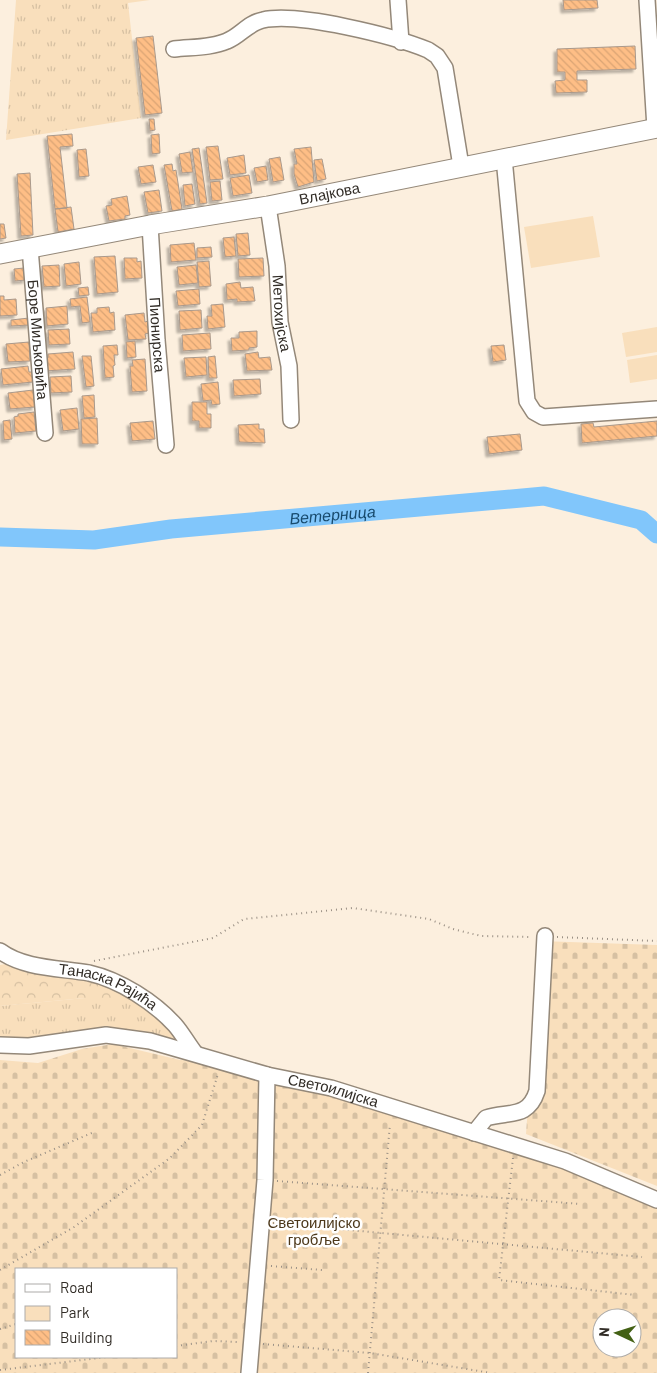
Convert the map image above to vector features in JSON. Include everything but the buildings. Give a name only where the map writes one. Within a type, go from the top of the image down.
[{"type":"main road","name":"Влајкова","points":[[0,254],[150,225],[268,206],[656,128]]},
{"type":"street","points":[[398,0],[401,42]]},
{"type":"street","points":[[647,0],[656,128]]},
{"type":"street","points":[[174,49],[220,44],[234,38],[250,25],[268,19],[307,21],[428,50],[437,56],[445,68],[460,166]]},
{"type":"street","points":[[504,158],[527,401],[534,412],[543,417],[657,409]]},
{"type":"street","name":"Метохијска","points":[[268,206],[277,266],[280,322],[289,366],[291,420]]},
{"type":"street","name":"Пионирска","points":[[150,225],[166,445]]},
{"type":"street","name":"Боре Миљковића","points":[[30,248],[45,433]]},
{"type":"street","points":[[474,1134],[486,1118],[524,1111],[534,1101],[537,1091],[545,936]]},
{"type":"street","name":"Танаска Рајића","points":[[0,952],[7,956],[41,966],[91,974],[113,982],[142,998],[175,1025],[195,1053]]},
{"type":"street","name":"Светоилијска","points":[[0,1045],[29,1046],[106,1035],[150,1041],[267,1075],[331,1088],[565,1161],[657,1200]]},
{"type":"street","points":[[249,1373],[265,1180],[267,1075]]},
{"type":"path","points":[[88,962],[213,938],[244,919],[353,908],[429,919],[452,929],[499,938],[545,936],[657,941]]},
{"type":"path","points":[[0,1270],[74,1227],[170,1158],[202,1125],[221,1062]]},
{"type":"path","points":[[368,1373],[382,1234],[390,1124]]},
{"type":"path","points":[[0,1175],[94,1132]]},
{"type":"path","points":[[513,1156],[499,1280],[635,1295]]},
{"type":"path","points":[[265,1180],[581,1204]]},
{"type":"path","points":[[262,1222],[642,1257]]},
{"type":"path","points":[[258,1265],[322,1270]]},
{"type":"path","points":[[0,1330],[15,1324]]},
{"type":"path","points":[[178,1346],[213,1341],[370,1353],[491,1373]]},
{"type":"path","points":[[0,1370],[99,1358]]},
{"type":"green space","points":[[16,0],[150,0],[128,3],[141,118],[6,140]]},
{"type":"green space","points":[[593,216],[600,257],[531,268],[524,227]]},
{"type":"green space","points":[[657,327],[657,352],[626,357],[622,333]]},
{"type":"green space","points":[[657,355],[657,379],[630,383],[627,360]]},
{"type":"green space","points":[[540,941],[657,945],[657,1186],[526,1134]]},
{"type":"green space","points":[[23,961],[56,969],[142,998],[85,998],[0,1006],[0,965]]},
{"type":"green space","points":[[85,998],[142,998],[195,1053],[150,1041],[0,1045],[0,1006]]},
{"type":"green space","name":"Светоилијско гробље","points":[[113,1044],[180,1060],[221,1062],[331,1088],[657,1200],[657,1373],[0,1373],[0,1060],[38,1063],[82,1049]]},
{"type":"waterway","name":"Ветерница","points":[[0,537],[94,540],[171,529],[544,496],[641,520],[657,534]]}]
